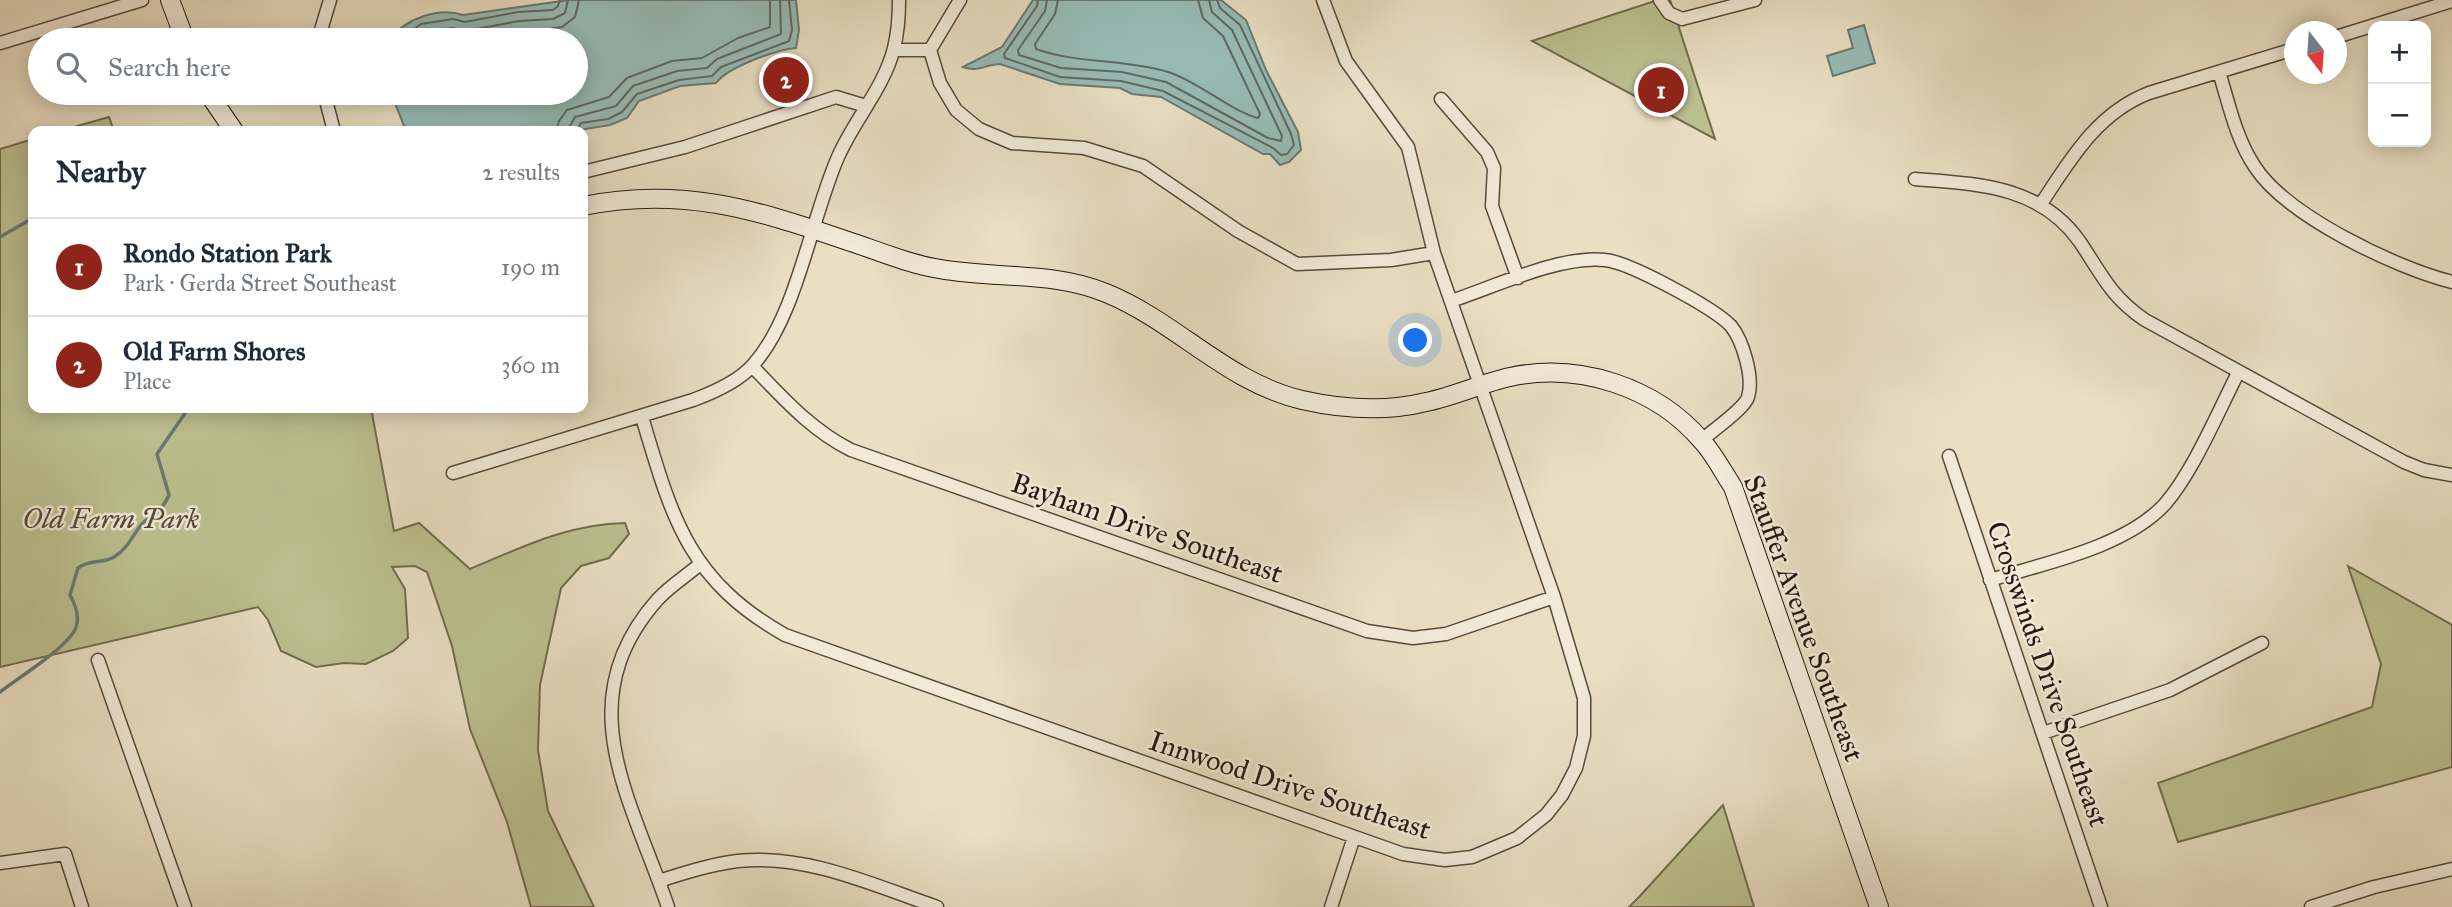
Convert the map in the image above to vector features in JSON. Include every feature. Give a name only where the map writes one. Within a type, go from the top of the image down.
[{"type":"street","points":[[50,28],[142,0]]},
{"type":"street","points":[[170,0],[180,28]]},
{"type":"street","points":[[322,28],[330,0]]},
{"type":"street","points":[[453,473],[642,417],[708,394],[752,366],[785,308],[836,161],[894,50],[899,0]]},
{"type":"street","points":[[960,0],[930,50],[940,83],[956,110],[979,129],[1012,143],[1084,148],[1143,166],[1238,231],[1297,264],[1391,260],[1434,253]]},
{"type":"street","name":"Innwood Drive Southeast","points":[[642,417],[667,501],[699,565],[748,614],[795,640],[1403,854],[1445,860],[1472,857],[1498,848],[1524,834],[1546,815],[1572,778],[1584,736],[1583,691],[1554,597],[1434,253],[1408,146],[1346,61],[1323,0]]},
{"type":"street","points":[[1660,0],[1669,13],[1682,19],[1755,0]]},
{"type":"street","points":[[2347,34],[2452,1]]},
{"type":"street","points":[[0,43],[28,35]]},
{"type":"street","points":[[894,50],[930,50]]},
{"type":"street","points":[[2041,204],[2086,138],[2111,114],[2138,97],[2284,52]]},
{"type":"street","points":[[2219,72],[2238,133],[2253,165],[2284,199],[2381,256],[2452,282]]},
{"type":"street","points":[[588,171],[685,147],[836,97],[866,106]]},
{"type":"street","points":[[1441,99],[1487,152],[1494,168],[1492,206],[1518,278]]},
{"type":"street","points":[[216,105],[231,126]]},
{"type":"street","points":[[327,105],[333,126]]},
{"type":"street","points":[[1915,179],[1985,185],[2022,195],[2041,204],[2074,234],[2108,289],[2127,307],[2238,373],[2414,466],[2452,475]]},
{"type":"street","name":"Stauffer Avenue Southeast","points":[[588,205],[643,197],[689,198],[729,204],[940,269],[1045,277],[1096,289],[1139,308],[1243,378],[1272,391],[1310,401],[1353,407],[1395,407],[1426,402],[1543,372],[1607,379],[1648,398],[1702,440],[1733,488],[1878,907]]},
{"type":"street","points":[[1451,301],[1572,263],[1614,262],[1630,267],[1725,320],[1734,330],[1748,369],[1748,400],[1702,440]]},
{"type":"street","name":"Bayham Drive Southeast","points":[[752,366],[804,419],[851,450],[1367,631],[1412,638],[1446,634],[1554,597]]},
{"type":"street","points":[[1990,580],[2114,539],[2160,509],[2190,463],[2238,373]]},
{"type":"street","name":"Crosswinds Drive Southeast","points":[[1949,456],[2101,907]]},
{"type":"street","points":[[668,907],[615,758],[610,713],[618,664],[635,629],[660,597],[699,565]]},
{"type":"street","points":[[2043,733],[2169,690],[2262,643]]},
{"type":"street","points":[[98,660],[185,907]]},
{"type":"street","points":[[1331,907],[1354,836]]},
{"type":"street","points":[[0,863],[65,854],[82,907]]},
{"type":"street","points":[[659,881],[737,861],[781,860],[822,868],[937,907]]},
{"type":"street","points":[[2311,907],[2452,869]]},
{"type":"green space","points":[[1658,0],[1670,0],[1715,139],[1532,41]]},
{"type":"green space","points":[[109,117],[112,126],[78,126]]},
{"type":"green space","name":"Old Farm Park","points":[[28,141],[28,413],[372,413],[394,531],[419,523],[470,569],[565,532],[604,524],[625,523],[629,534],[609,558],[581,566],[561,588],[540,685],[538,750],[548,811],[594,907],[531,907],[507,822],[470,729],[452,646],[427,572],[415,566],[392,567],[405,589],[408,638],[393,651],[366,664],[344,663],[316,667],[281,651],[268,620],[258,607],[0,667],[0,149]]},
{"type":"green space","points":[[2348,566],[2452,625],[2452,767],[2178,842],[2158,783],[2372,707],[2381,664]]},
{"type":"green space","points":[[1723,805],[1754,907],[1629,907],[1639,897]]},
{"type":"water","points":[[569,0],[796,0],[799,30],[796,48],[753,60],[731,71],[716,83],[680,86],[639,101],[627,118],[610,125],[588,129],[588,126],[404,126],[396,105],[588,105],[588,28],[401,28],[423,16],[444,12],[463,15]]},
{"type":"water","points":[[1033,0],[1221,0],[1246,20],[1266,70],[1298,132],[1301,150],[1289,162],[1280,165],[1270,154],[1263,154],[1161,97],[1132,94],[1120,88],[1060,84],[1000,64],[978,69],[963,67],[1002,47]]},
{"type":"water","points":[[1864,25],[1875,63],[1833,76],[1827,56],[1853,48],[1848,30]]},
{"type":"waterway","points":[[0,237],[28,221]]},
{"type":"waterway","points":[[0,692],[54,653],[71,635],[77,619],[70,595],[78,568],[87,563],[110,559],[119,553],[143,523],[163,505],[169,495],[157,454],[185,413]]},
{"type":"place","name":"Old Farm Shores","points":[[786,80]]},
{"type":"place","name":"Rondo Station Park","points":[[1661,90]]}]
